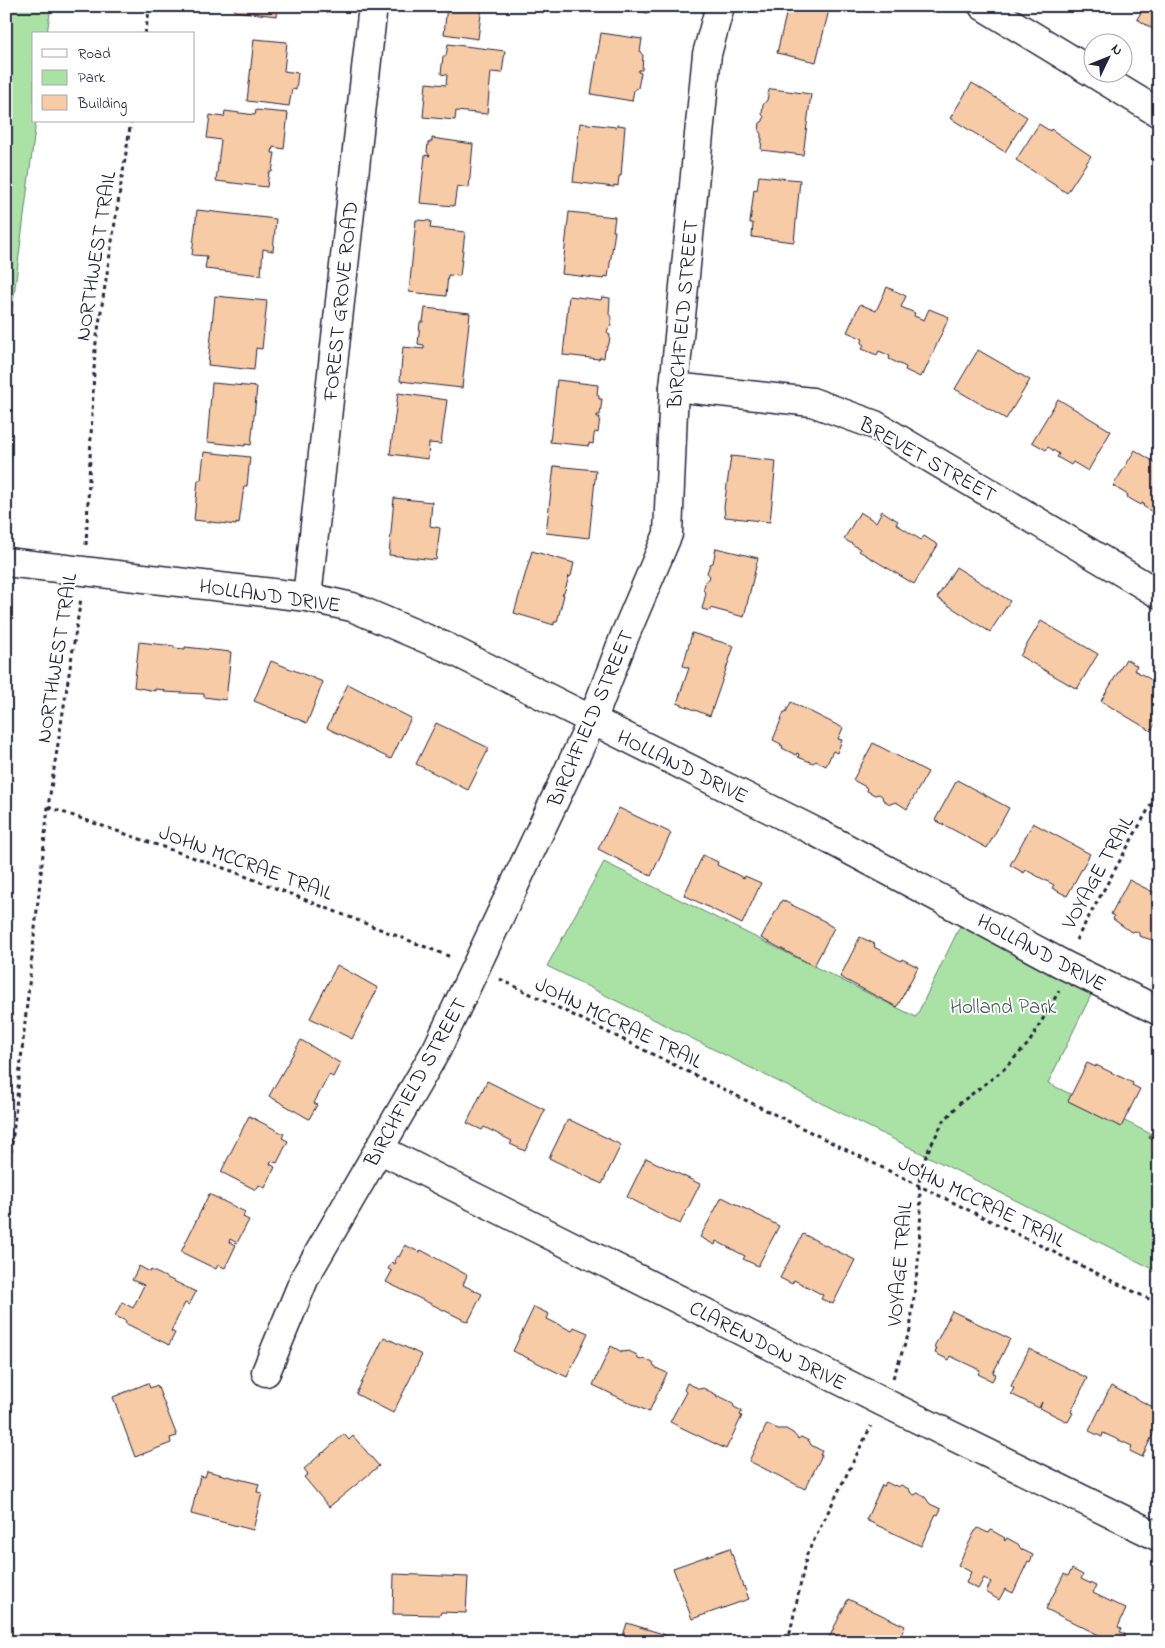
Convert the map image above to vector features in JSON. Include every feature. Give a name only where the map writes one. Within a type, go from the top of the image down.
[{"type":"street","name":"FOREST GROVE ROAD","points":[[307,597],[373,6]]},
{"type":"street","name":"BIRCHFIELD STREET","points":[[266,1372],[305,1277],[437,1049],[592,722],[625,635],[668,534],[674,387],[707,54],[720,6]]},
{"type":"street","points":[[983,6],[1159,113]]},
{"type":"street","name":"BREVET STREET","points":[[674,387],[812,402],[875,425],[1159,594]]},
{"type":"street","name":"HOLLAND DRIVE","points":[[6,562],[307,597],[352,607],[437,644],[816,832],[1066,966],[1159,1012]]},
{"type":"street","name":"CLARENDON DRIVE","points":[[379,1149],[883,1402],[1159,1537]]},
{"type":"path","points":[[145,32],[150,6]]},
{"type":"path","name":"NORTHWEST TRAIL","points":[[6,1200],[48,807],[85,572],[95,349],[131,122]]},
{"type":"path","name":"VOYAGE TRAIL","points":[[788,1642],[807,1554],[883,1402],[910,1330],[921,1209],[920,1170],[928,1151],[943,1122],[960,1103],[1002,1071],[1030,1043],[1059,992],[1066,966],[1077,938],[1159,790]]},
{"type":"path","name":"JOHN MCCRAE TRAIL","points":[[48,807],[232,871],[476,967],[1159,1304]]},
{"type":"green space","points":[[6,6],[51,6],[47,32],[32,32],[32,122],[36,122],[6,359]]},
{"type":"green space","name":"Holland Park","points":[[604,862],[916,1017],[961,924],[1094,989],[1048,1083],[1159,1138],[1159,1272],[547,966]]},
{"type":"building","points":[[235,6],[278,6],[277,16],[234,11]]},
{"type":"building","points":[[447,6],[482,6],[478,39],[444,34]]},
{"type":"building","points":[[622,6],[649,6],[647,13]]},
{"type":"building","points":[[788,6],[830,6],[816,62],[777,53]]},
{"type":"building","points":[[1145,6],[1159,6],[1159,33],[1137,19]]},
{"type":"building","points":[[601,33],[642,39],[640,52],[643,55],[642,70],[638,72],[641,73],[638,88],[634,90],[632,101],[591,94]]},
{"type":"building","points":[[254,39],[287,42],[284,71],[298,73],[296,90],[292,89],[289,106],[247,101]]},
{"type":"building","points":[[448,44],[505,51],[502,73],[491,72],[487,114],[456,111],[455,120],[423,117],[426,83],[446,85],[447,75],[441,74],[443,56],[446,56]]},
{"type":"building","points":[[972,83],[1027,117],[1005,152],[950,118]]},
{"type":"building","points":[[769,90],[811,94],[803,155],[761,150],[762,138],[759,131],[760,123],[764,117],[762,114],[763,105],[767,100]]},
{"type":"building","points":[[256,110],[288,113],[284,149],[273,147],[272,153],[275,153],[267,187],[216,181],[221,140],[207,138],[210,115],[224,117],[225,111],[255,115]]},
{"type":"building","points":[[580,123],[616,127],[617,125],[625,126],[621,176],[619,176],[618,186],[573,182]]},
{"type":"building","points":[[1039,124],[1050,131],[1051,129],[1091,156],[1067,193],[1016,160]]},
{"type":"building","points":[[432,138],[473,144],[469,188],[457,186],[454,206],[420,203],[425,155],[430,156],[427,152],[428,143],[432,141]]},
{"type":"building","points":[[759,176],[800,180],[794,242],[752,237],[753,223],[750,223],[754,189],[757,190]]},
{"type":"building","points":[[197,210],[276,219],[273,251],[263,249],[261,275],[205,269],[207,256],[192,255]]},
{"type":"building","points":[[569,212],[615,217],[613,231],[615,231],[608,277],[605,276],[604,279],[562,274]]},
{"type":"building","points":[[416,220],[431,221],[430,228],[465,232],[460,276],[448,275],[446,296],[409,292]]},
{"type":"building","points":[[887,287],[906,296],[901,307],[915,313],[914,316],[924,320],[929,309],[949,317],[923,375],[922,373],[920,377],[905,370],[906,367],[889,359],[890,356],[879,351],[877,355],[862,349],[864,345],[861,343],[863,339],[847,332],[860,304],[876,311]]},
{"type":"building","points":[[215,296],[267,301],[262,349],[256,348],[254,370],[208,365]]},
{"type":"building","points":[[569,296],[601,300],[602,297],[610,298],[609,314],[611,326],[607,332],[610,335],[609,344],[605,350],[604,358],[563,355]]},
{"type":"building","points":[[425,308],[470,313],[462,388],[400,381],[403,347],[424,349],[424,345],[418,344],[420,322],[423,322]]},
{"type":"building","points":[[978,350],[1030,380],[1006,419],[955,389]]},
{"type":"building","points":[[557,380],[598,385],[597,395],[599,399],[602,399],[600,415],[597,415],[597,417],[600,417],[598,433],[595,432],[593,444],[589,443],[589,446],[550,442]]},
{"type":"building","points":[[212,383],[257,387],[251,445],[207,442]]},
{"type":"building","points":[[398,393],[447,400],[441,444],[429,443],[428,459],[390,454]]},
{"type":"building","points":[[1058,399],[1111,431],[1088,471],[1073,462],[1071,465],[1057,457],[1059,454],[1048,447],[1046,450],[1032,442]]},
{"type":"building","points":[[1135,450],[1159,465],[1159,514],[1157,515],[1143,506],[1144,504],[1142,503],[1141,505],[1127,497],[1128,495],[1113,486]]},
{"type":"building","points":[[204,452],[250,457],[247,486],[244,486],[239,524],[194,520],[198,480],[201,480]]},
{"type":"building","points":[[731,456],[776,461],[770,522],[725,517],[724,507]]},
{"type":"building","points":[[554,466],[596,470],[589,538],[546,533]]},
{"type":"building","points":[[394,498],[432,502],[430,526],[440,528],[436,560],[389,555]]},
{"type":"building","points":[[882,511],[898,521],[896,524],[921,540],[924,536],[938,545],[914,584],[859,551],[860,549],[844,539],[860,512],[876,522]]},
{"type":"building","points":[[716,548],[758,558],[744,617],[710,608],[710,611],[702,609],[706,593],[703,590],[710,576],[707,573],[710,564],[713,563]]},
{"type":"building","points":[[532,551],[574,563],[571,576],[568,577],[564,593],[562,594],[564,595],[557,622],[554,622],[554,625],[514,613]]},
{"type":"building","points":[[956,567],[1010,601],[990,632],[937,598]]},
{"type":"building","points":[[1041,621],[1098,654],[1077,689],[1020,656]]},
{"type":"building","points":[[692,633],[734,646],[710,716],[677,703],[689,668],[683,666]]},
{"type":"building","points":[[139,642],[174,646],[174,648],[185,649],[185,647],[231,652],[226,700],[204,697],[204,694],[164,692],[165,690],[155,689],[155,691],[134,687]]},
{"type":"building","points":[[1126,659],[1137,666],[1134,670],[1159,684],[1159,718],[1151,731],[1101,701]]},
{"type":"building","points":[[271,661],[323,682],[307,723],[254,701]]},
{"type":"building","points":[[348,684],[411,718],[391,759],[327,728]]},
{"type":"building","points":[[791,702],[843,728],[838,739],[842,740],[837,753],[833,751],[826,766],[816,761],[813,763],[798,757],[799,754],[797,753],[796,755],[782,748],[781,744],[773,740],[784,712],[786,712]]},
{"type":"building","points":[[436,723],[489,748],[468,790],[416,764]]},
{"type":"building","points":[[873,743],[928,772],[907,809],[896,802],[890,804],[883,800],[879,794],[875,795],[867,791],[866,787],[853,780]]},
{"type":"building","points":[[957,780],[1009,808],[987,848],[935,820]]},
{"type":"building","points":[[619,808],[671,833],[651,876],[598,849]]},
{"type":"building","points":[[1033,823],[1090,854],[1067,896],[1052,888],[1054,885],[1026,870],[1024,873],[1010,865]]},
{"type":"building","points":[[703,855],[718,862],[717,865],[744,878],[745,876],[761,883],[742,924],[684,895]]},
{"type":"building","points":[[1129,880],[1159,895],[1159,942],[1139,936],[1139,933],[1135,931],[1131,932],[1113,919],[1114,916],[1111,914]]},
{"type":"building","points":[[782,900],[834,928],[814,966],[761,938]]},
{"type":"building","points":[[860,937],[875,944],[874,947],[901,961],[902,959],[918,967],[897,1007],[840,977]]},
{"type":"building","points":[[337,965],[378,988],[352,1039],[310,1018]]},
{"type":"building","points":[[301,1040],[340,1063],[333,1077],[329,1075],[314,1103],[317,1105],[309,1119],[269,1096]]},
{"type":"building","points":[[1087,1063],[1096,1067],[1096,1065],[1133,1083],[1132,1085],[1140,1089],[1121,1127],[1068,1101]]},
{"type":"building","points":[[487,1081],[545,1110],[525,1151],[510,1144],[512,1141],[484,1127],[482,1130],[467,1123]]},
{"type":"building","points":[[249,1116],[284,1134],[282,1138],[288,1141],[277,1163],[271,1161],[270,1164],[275,1167],[265,1188],[259,1185],[256,1190],[221,1172]]},
{"type":"building","points":[[1159,1118],[1159,1143],[1149,1138]]},
{"type":"building","points":[[568,1119],[621,1145],[602,1184],[549,1158]]},
{"type":"building","points":[[646,1158],[700,1184],[680,1224],[627,1197]]},
{"type":"building","points":[[209,1194],[245,1212],[243,1217],[249,1220],[237,1243],[230,1239],[229,1242],[236,1245],[225,1268],[218,1265],[216,1269],[181,1252]]},
{"type":"building","points":[[722,1197],[779,1226],[758,1266],[743,1259],[745,1256],[716,1241],[715,1245],[700,1237]]},
{"type":"building","points":[[803,1234],[855,1260],[833,1304],[821,1299],[823,1295],[794,1280],[792,1284],[780,1278]]},
{"type":"building","points":[[405,1245],[420,1252],[421,1250],[467,1275],[463,1285],[482,1294],[468,1322],[386,1282],[392,1271],[388,1269],[392,1262],[395,1264],[396,1262],[394,1261],[397,1256],[399,1257]]},
{"type":"building","points":[[139,1266],[196,1292],[189,1305],[185,1303],[171,1331],[175,1333],[169,1345],[115,1316],[122,1302],[133,1308],[144,1285],[132,1280]]},
{"type":"building","points":[[534,1307],[549,1314],[547,1319],[572,1331],[574,1327],[588,1333],[567,1377],[513,1351]]},
{"type":"building","points":[[952,1311],[1010,1339],[993,1373],[996,1374],[992,1381],[978,1374],[980,1370],[950,1356],[949,1360],[935,1353],[937,1348],[934,1347]]},
{"type":"building","points":[[384,1337],[422,1355],[393,1413],[356,1394]]},
{"type":"building","points":[[611,1346],[622,1352],[629,1351],[637,1355],[638,1359],[645,1359],[653,1363],[654,1367],[667,1373],[649,1412],[593,1385]]},
{"type":"building","points":[[1029,1349],[1087,1378],[1068,1422],[1040,1408],[1042,1402],[1039,1408],[1011,1394],[1014,1388],[1011,1386]]},
{"type":"building","points":[[148,1383],[150,1388],[157,1385],[177,1436],[170,1438],[171,1443],[135,1457],[113,1397]]},
{"type":"building","points":[[687,1383],[700,1389],[703,1388],[717,1395],[716,1397],[718,1398],[719,1396],[733,1403],[734,1407],[742,1411],[740,1415],[742,1416],[726,1449],[670,1422],[686,1392],[684,1390]]},
{"type":"building","points":[[1111,1386],[1159,1410],[1159,1422],[1142,1457],[1130,1451],[1132,1446],[1103,1433],[1102,1437],[1089,1431]]},
{"type":"building","points":[[767,1424],[778,1429],[786,1429],[798,1439],[801,1437],[809,1441],[811,1445],[822,1451],[820,1455],[822,1455],[805,1489],[749,1461]]},
{"type":"building","points":[[344,1434],[349,1440],[353,1436],[379,1466],[329,1507],[304,1477],[308,1474],[304,1469]]},
{"type":"building","points":[[207,1471],[259,1484],[257,1492],[262,1493],[253,1530],[191,1514],[200,1476],[205,1477]]},
{"type":"building","points":[[886,1482],[898,1487],[901,1485],[909,1489],[914,1495],[918,1493],[925,1497],[930,1504],[941,1509],[938,1515],[936,1514],[921,1546],[866,1520],[882,1485],[884,1486]]},
{"type":"building","points":[[978,1528],[989,1533],[991,1530],[1005,1538],[1005,1541],[1007,1538],[1018,1544],[1021,1549],[1033,1555],[1030,1562],[1028,1561],[1013,1593],[1005,1589],[999,1600],[986,1592],[991,1582],[984,1578],[978,1589],[966,1583],[971,1572],[958,1565]]},
{"type":"building","points":[[730,1548],[749,1599],[692,1619],[673,1568]]},
{"type":"building","points":[[1072,1569],[1083,1575],[1081,1579],[1096,1586],[1093,1593],[1126,1609],[1118,1627],[1122,1629],[1120,1632],[1125,1634],[1121,1642],[1113,1642],[1046,1609],[1064,1574],[1068,1576]]},
{"type":"building","points":[[394,1574],[468,1577],[466,1613],[441,1612],[440,1615],[393,1614]]},
{"type":"building","points":[[848,1599],[905,1626],[898,1642],[827,1642]]},
{"type":"building","points":[[627,1623],[663,1634],[668,1637],[667,1642],[621,1642]]}]
